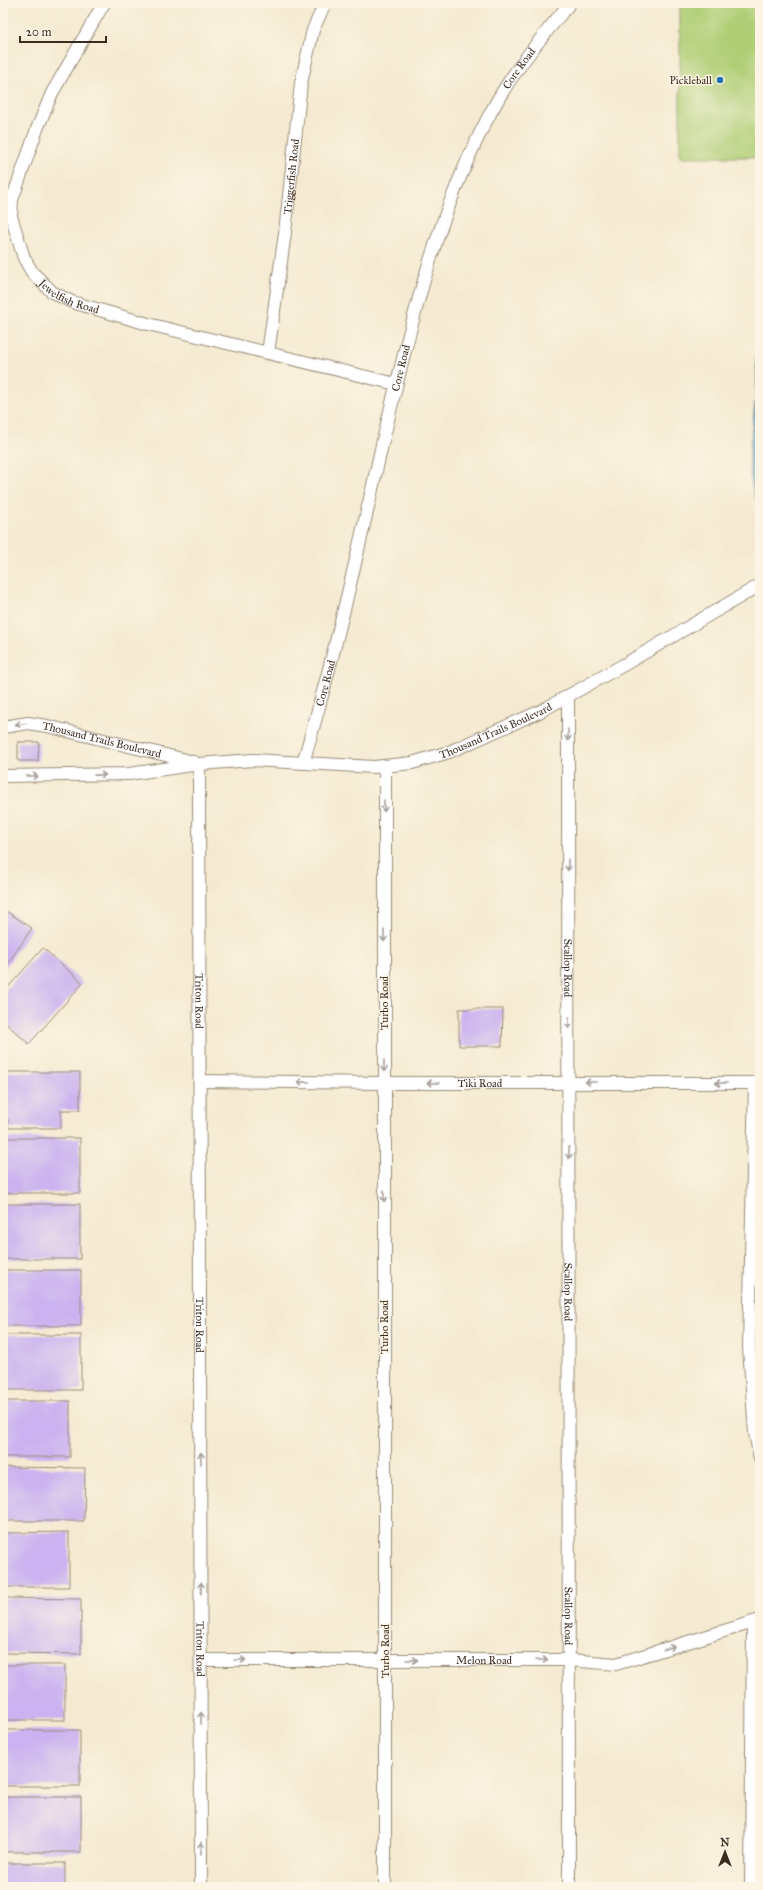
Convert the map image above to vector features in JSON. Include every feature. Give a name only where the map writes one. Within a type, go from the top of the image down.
[{"type":"lane","name":"Jewelfish Road","points":[[104,3],[49,100],[37,129],[7,214],[24,258],[32,272],[52,292],[72,302],[148,324],[396,384]]},
{"type":"lane","name":"Triggerfish Road","points":[[268,353],[285,233],[302,83],[313,30],[325,3]]},
{"type":"lane","name":"Core Road","points":[[303,763],[345,608],[396,384],[423,280],[447,210],[473,146],[492,110],[534,47],[570,3]]},
{"type":"lane","name":"Thousand Trails Boulevard","points":[[3,776],[129,774],[199,764],[253,760],[384,767],[412,763],[449,752],[541,711],[760,585]]},
{"type":"lane","name":"Scallop Road","points":[[568,696],[569,1887]]},
{"type":"lane","name":"Thousand Trails Boulevard","points":[[3,727],[28,724],[47,726],[199,764]]},
{"type":"lane","name":"Triton Road","points":[[199,764],[201,1887]]},
{"type":"lane","name":"Turbo Road","points":[[384,767],[385,1887]]},
{"type":"lane","name":"Tiki Road","points":[[200,1081],[384,1083],[758,1083]]},
{"type":"lane","points":[[758,1083],[749,1347],[756,1433],[760,1458]]},
{"type":"lane","name":"Melon Road","points":[[201,1660],[569,1660],[616,1664],[757,1621]]},
{"type":"lane","points":[[752,1887],[757,1621]]},
{"type":"green space","name":"Pickleball","points":[[680,3],[760,3],[760,157],[680,157]]},
{"type":"water","points":[[756,359],[760,362],[760,507],[754,494],[750,464],[750,448],[757,387]]},
{"type":"building","points":[[18,742],[39,742],[38,761],[18,761]]},
{"type":"building","points":[[3,909],[32,928],[3,971]]},
{"type":"building","points":[[43,948],[83,983],[29,1044],[3,1021],[3,993]]},
{"type":"building","points":[[459,1009],[503,1009],[502,1046],[459,1046]]},
{"type":"building","points":[[3,1072],[80,1072],[80,1110],[61,1110],[61,1128],[8,1128],[8,1119],[5,1119],[5,1101],[3,1101]]},
{"type":"building","points":[[3,1138],[80,1138],[80,1193],[3,1193]]},
{"type":"building","points":[[3,1204],[80,1204],[80,1259],[3,1259]]},
{"type":"building","points":[[3,1270],[81,1270],[81,1326],[3,1326]]},
{"type":"building","points":[[3,1335],[81,1335],[81,1390],[3,1390]]},
{"type":"building","points":[[3,1401],[70,1401],[70,1457],[3,1457]]},
{"type":"building","points":[[3,1467],[85,1468],[84,1521],[3,1521]]},
{"type":"building","points":[[69,1532],[69,1587],[3,1587],[3,1533]]},
{"type":"building","points":[[3,1598],[81,1599],[81,1654],[3,1653]]},
{"type":"building","points":[[3,1665],[65,1665],[65,1720],[3,1720]]},
{"type":"building","points":[[3,1730],[80,1730],[80,1786],[3,1786]]},
{"type":"building","points":[[3,1797],[81,1797],[81,1852],[3,1852]]},
{"type":"building","points":[[3,1863],[65,1863],[65,1887],[3,1887]]},
{"type":"place","name":"Pickleball","points":[[720,80]]}]
